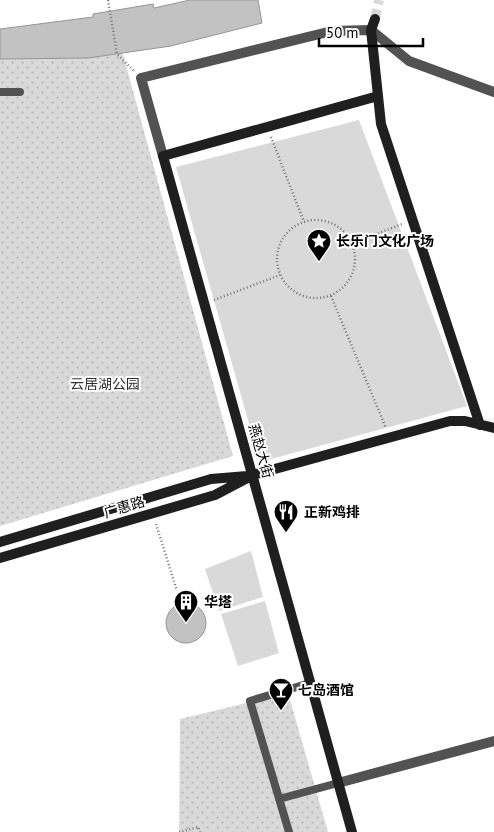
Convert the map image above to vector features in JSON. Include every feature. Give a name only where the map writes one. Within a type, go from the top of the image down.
[{"type":"street","points":[[375,19],[371,30],[381,124],[480,425]]},
{"type":"street","points":[[141,78],[332,31],[371,30],[409,61],[494,92]]},
{"type":"street","name":"燕赵大街","points":[[141,78],[352,832]]},
{"type":"street","points":[[163,156],[378,96]]},
{"type":"street","name":"广惠路","points":[[0,542],[211,479],[253,475],[450,421],[465,421],[494,428]]},
{"type":"street","name":"广惠路","points":[[0,558],[215,495],[253,475]]},
{"type":"street","points":[[338,782],[494,741]]},
{"type":"lane","points":[[0,92],[20,92]]},
{"type":"lane","points":[[289,832],[250,701],[310,683]]},
{"type":"lane","points":[[279,799],[338,782]]},
{"type":"path","points":[[108,0],[117,54],[141,78]]},
{"type":"path","points":[[268,127],[304,222]]},
{"type":"path","points":[[352,244],[413,220]]},
{"type":"path","points":[[325,221],[336,226],[346,233],[352,244],[355,256],[352,274],[342,289],[332,296],[318,299],[304,297],[292,291],[280,275],[277,255],[281,242],[289,231],[304,222],[325,221]]},
{"type":"path","points":[[205,304],[280,275]]},
{"type":"path","points":[[332,296],[390,437]]},
{"type":"path","points":[[153,513],[177,592]]},
{"type":"path","points":[[179,832],[198,827],[200,832]]},
{"type":"green space","name":"云居湖公园","points":[[121,47],[233,456],[0,526],[0,58]]},
{"type":"green space","points":[[359,120],[467,406],[260,462],[176,167]]},
{"type":"green space","points":[[251,551],[263,597],[219,611],[205,569]]},
{"type":"green space","points":[[265,601],[279,653],[238,666],[221,614]]},
{"type":"green space","points":[[288,693],[328,832],[179,832],[180,719]]},
{"type":"building","points":[[190,0],[258,0],[262,23],[171,46],[88,58],[0,59],[0,29],[93,17],[93,14],[153,4],[154,8]]},
{"type":"building","name":"华塔","points":[[186,603],[200,609],[206,623],[200,637],[186,643],[172,637],[166,623],[172,609]]},
{"type":"tunnel","points":[[375,19],[379,0]]},
{"type":"place","name":"长乐门文化广场","points":[[319,262]]},
{"type":"place","name":"正新鸡排","points":[[286,533]]},
{"type":"place","name":"华塔","points":[[186,623]]},
{"type":"place","name":"七岛酒馆","points":[[281,711]]}]
